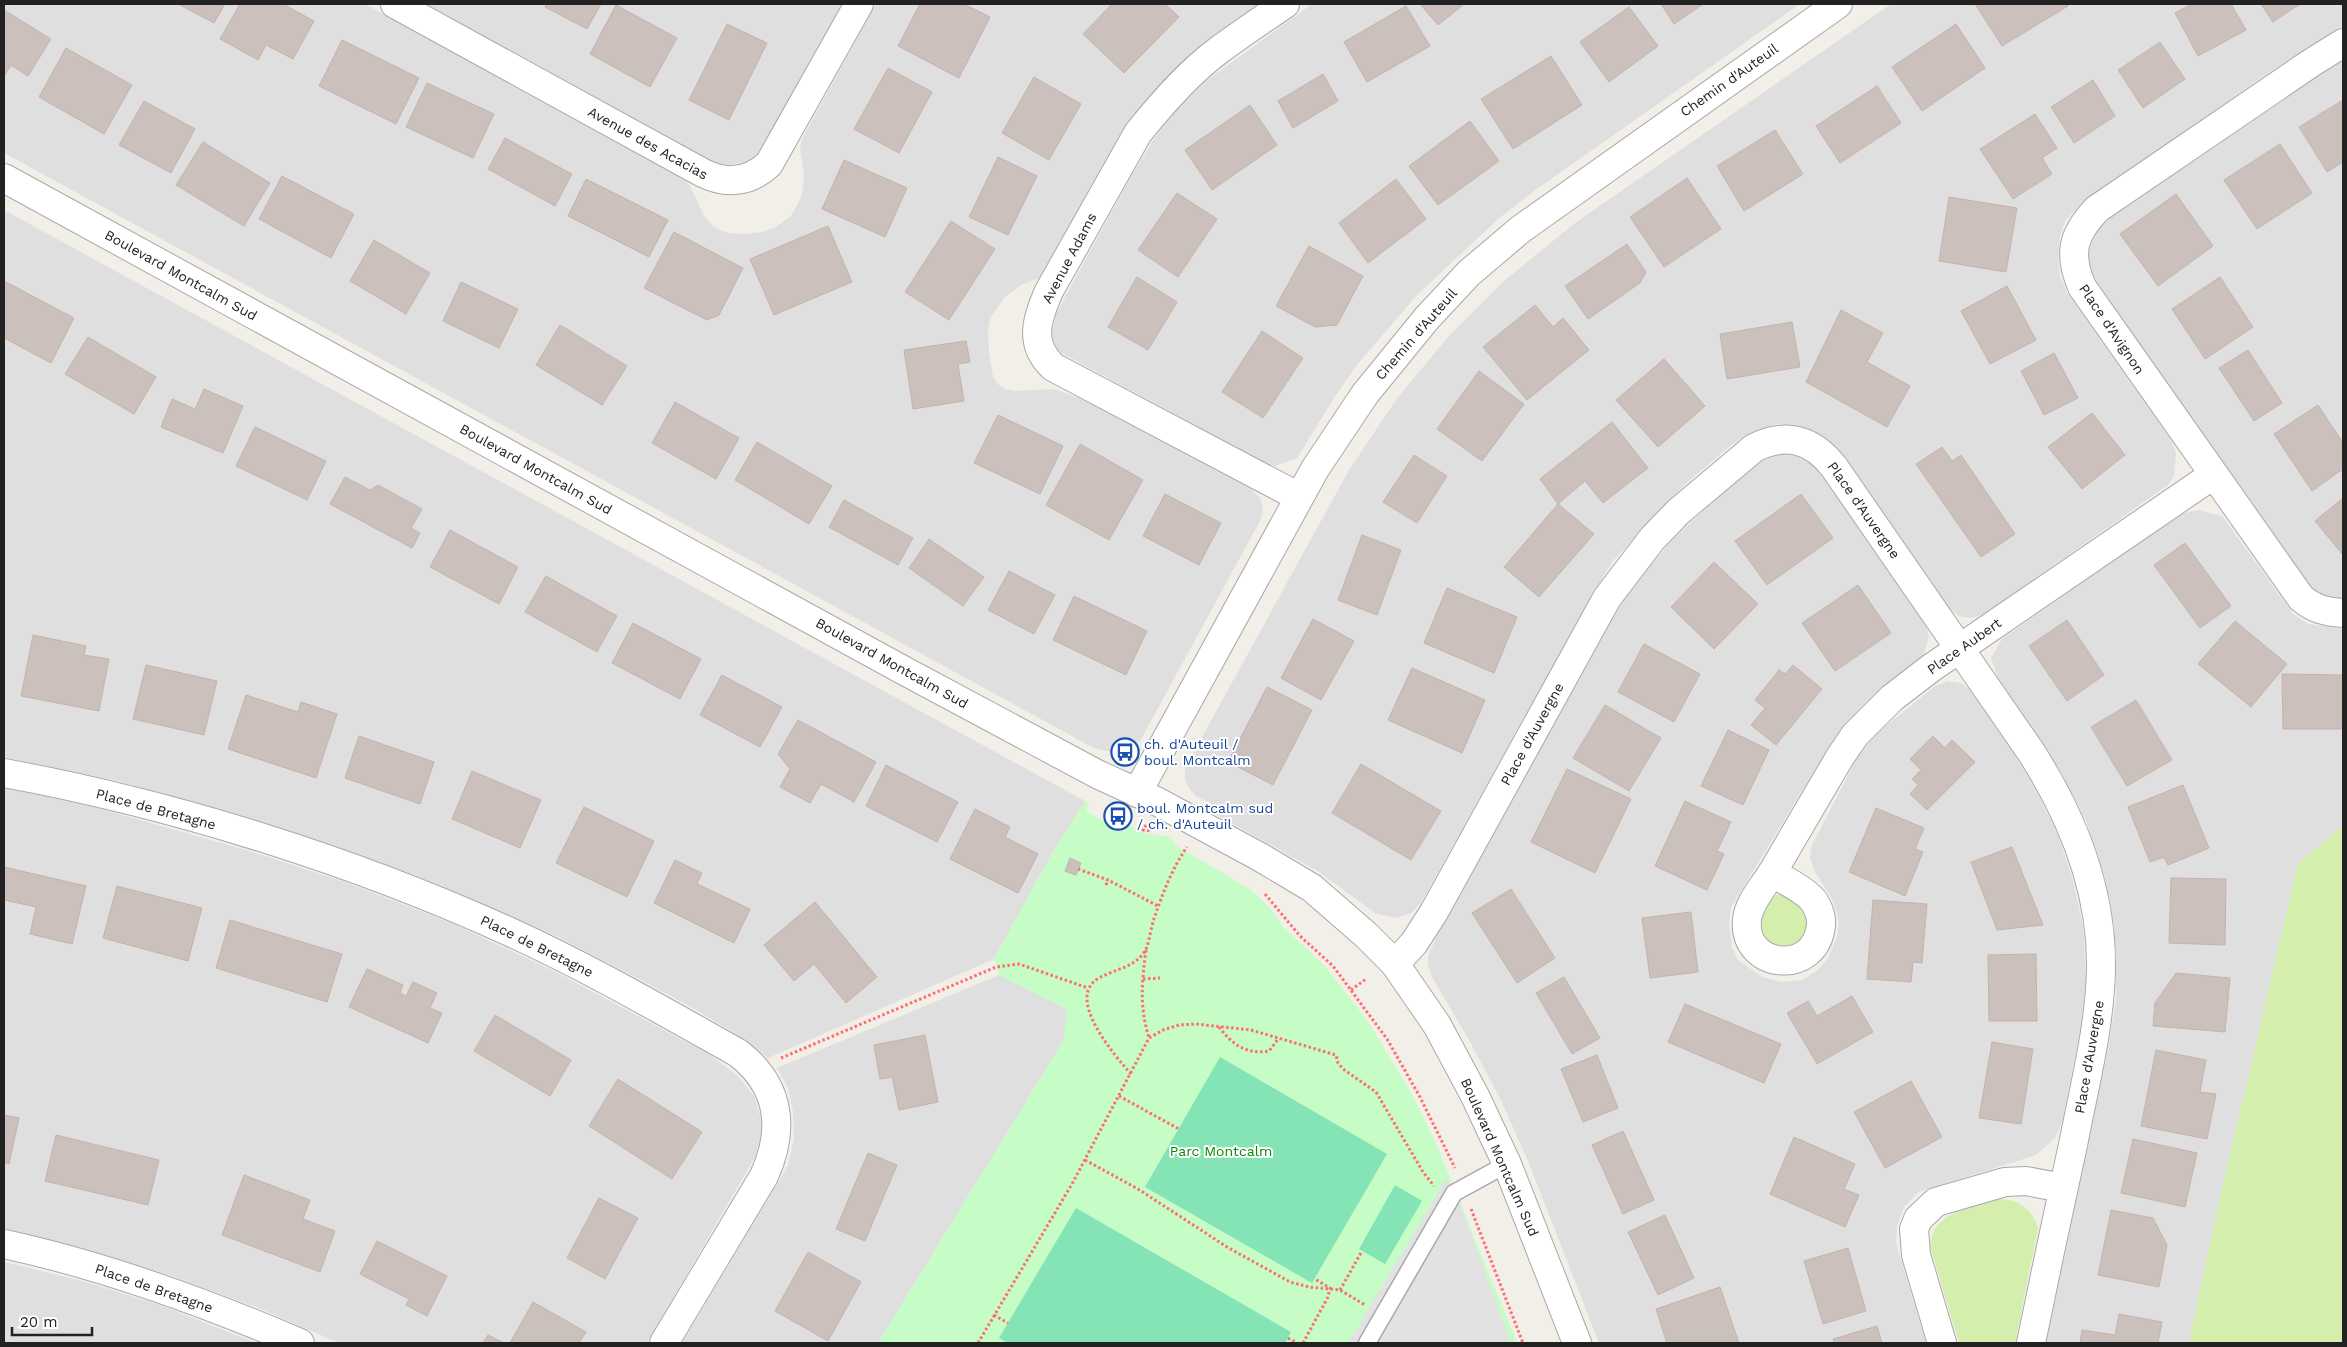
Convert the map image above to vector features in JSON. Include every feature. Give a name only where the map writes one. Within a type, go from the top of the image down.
[{"type":"street","name":"Avenue des Acacias","points":[[395,4],[703,174],[727,180],[751,177],[769,164],[859,4]]},
{"type":"street","name":"Avenue Adams","points":[[1285,4],[1218,51],[1199,67],[1156,111],[1138,133],[1049,291],[1038,317],[1037,331],[1039,346],[1045,359],[1053,367],[1299,497]]},
{"type":"street","name":"Chemin d'Auteuil","points":[[1137,793],[1299,497],[1332,442],[1365,394],[1415,331],[1469,273],[1521,228],[1555,202],[1838,4]]},
{"type":"street","name":"Place d'Avignon","points":[[2343,43],[2310,63],[2097,209],[2085,222],[2077,236],[2073,253],[2076,271],[2082,287],[2212,475],[2301,598],[2311,607],[2326,612],[2343,613]]},
{"type":"street","name":"Boulevard Montcalm Sud","points":[[4,178],[918,678],[1097,774],[1260,857],[1312,888],[1366,935],[1395,964],[1423,1003],[1447,1043],[1507,1164],[1577,1343]]},
{"type":"street","name":"Place d'Auvergne","points":[[1395,964],[1414,943],[1434,912],[1607,598],[1652,539],[1678,512],[1754,448],[1767,441],[1797,440],[1824,454],[1961,648],[2031,752],[2060,801],[2083,858],[2095,907],[2101,967],[2090,1060],[2031,1343]]},
{"type":"street","name":"Place Aubert","points":[[1772,873],[1840,757],[1856,735],[1892,698],[1961,648],[2212,475]]},
{"type":"street","name":"Place de Bretagne","points":[[4,773],[122,799],[256,837],[446,904],[512,933],[614,984],[738,1053],[750,1062],[761,1074],[775,1108],[776,1142],[772,1159],[764,1176],[664,1343]]},
{"type":"street","points":[[1942,1343],[1916,1255],[1914,1229],[1918,1218],[1936,1202],[2005,1182],[2026,1181],[2064,1188]]},
{"type":"street","name":"Place de Bretagne","points":[[4,1244],[123,1276],[198,1302],[300,1343]]},
{"type":"lane","points":[[1367,1343],[1454,1193],[1507,1164]]},
{"type":"path","points":[[1150,1038],[1143,1018],[1141,999],[1146,949],[1158,906],[1170,876],[1192,839]]},
{"type":"path","points":[[1179,841],[1195,851]]},
{"type":"path","points":[[1078,869],[1108,880],[1158,906]]},
{"type":"path","points":[[1106,885],[1108,880]]},
{"type":"path","points":[[1263,892],[1300,936],[1333,966],[1387,1039],[1454,1166]]},
{"type":"path","points":[[1131,1074],[1099,1033],[1087,1001],[1088,988],[1100,977],[1120,970],[1136,961],[1146,949]]},
{"type":"path","points":[[779,1059],[996,967],[1019,964],[1088,988]]},
{"type":"path","points":[[1143,979],[1160,978]]},
{"type":"path","points":[[1351,990],[1366,980]]},
{"type":"path","points":[[978,1343],[1085,1160],[1150,1038],[1164,1030],[1179,1025],[1196,1024],[1250,1030],[1314,1046],[1336,1055],[1338,1063],[1343,1069],[1376,1092],[1423,1172],[1438,1190]]},
{"type":"path","points":[[1219,1027],[1229,1040],[1243,1049],[1252,1052],[1269,1051],[1279,1038]]},
{"type":"path","points":[[1119,1096],[1179,1129]]},
{"type":"path","points":[[1085,1160],[1138,1189],[1227,1247],[1290,1282],[1309,1288],[1340,1290],[1369,1308]]},
{"type":"path","points":[[1469,1205],[1523,1343]]},
{"type":"path","points":[[1340,1290],[1362,1251]]},
{"type":"path","points":[[1315,1279],[1330,1288]]},
{"type":"path","points":[[1303,1343],[1328,1297],[1330,1288]]},
{"type":"path","points":[[994,1315],[1008,1323]]},
{"type":"path","points":[[1288,1338],[1297,1343]]},
{"type":"shaded area","points":[[4,4],[365,4],[680,176],[689,184],[704,216],[714,227],[728,233],[743,234],[762,232],[776,227],[791,216],[800,200],[803,189],[804,174],[800,149],[802,139],[876,4],[1259,4],[1214,35],[1157,87],[1135,114],[1044,272],[1039,278],[1021,285],[1005,297],[990,318],[988,330],[993,377],[999,385],[1005,389],[1017,391],[1055,389],[1103,408],[1251,489],[1260,498],[1263,509],[1261,519],[1140,741],[1121,754],[1094,748],[4,153]]},
{"type":"shaded area","points":[[426,4],[843,4],[765,146],[756,156],[745,162],[731,165],[718,164],[702,157]]},
{"type":"shaded area","points":[[1312,4],[1800,4],[1534,191],[1498,219],[1416,296],[1356,366],[1297,458],[1275,466],[1263,462],[1058,351],[1054,344],[1052,333],[1056,315],[1065,297],[1132,175],[1152,142],[1174,112],[1206,81]]},
{"type":"shaded area","points":[[1891,4],[2343,4],[2343,26],[2265,75],[2083,202],[2065,221],[2060,236],[2058,258],[2060,276],[2067,293],[2171,440],[2176,453],[2174,475],[2168,485],[1983,615],[1971,618],[1959,616],[1950,609],[1836,447],[1820,436],[1799,426],[1777,424],[1754,431],[1730,446],[1683,486],[1613,561],[1421,903],[1411,913],[1395,918],[1375,913],[1319,872],[1210,811],[1212,804],[1196,796],[1188,787],[1185,768],[1349,470],[1398,397],[1448,337],[1504,281],[1575,223]]},
{"type":"shaded area","points":[[2343,59],[2343,599],[2341,600],[2329,598],[2315,590],[2292,565],[2090,271],[2087,256],[2097,229],[2111,218]]},
{"type":"shaded area","points":[[4,210],[1085,801],[1053,852],[994,959],[768,1058],[736,1034],[639,979],[554,935],[415,875],[252,819],[118,781],[4,757]]},
{"type":"shaded area","points":[[1783,454],[1796,456],[1812,464],[1824,478],[1926,625],[1929,637],[1923,656],[1861,707],[1802,791],[1731,907],[1729,925],[1732,947],[1738,960],[1762,977],[1781,982],[1802,980],[1818,970],[1828,958],[1837,938],[1839,920],[1833,901],[1815,872],[1810,858],[1812,845],[1857,758],[1876,734],[1935,686],[1948,681],[1961,683],[1972,691],[2000,731],[2032,783],[2056,830],[2072,877],[2083,926],[2086,977],[2082,1020],[2062,1122],[2055,1138],[2036,1155],[1918,1192],[1904,1207],[1897,1225],[1896,1243],[1926,1343],[1599,1343],[1530,1166],[1501,1100],[1432,977],[1428,965],[1428,956],[1486,845],[1617,611],[1635,583],[1675,537],[1752,466],[1768,457]]},
{"type":"shaded area","points":[[2198,510],[2222,516],[2293,614],[2308,624],[2343,629],[2343,826],[2298,863],[2218,1206],[2189,1343],[2046,1343],[2109,1044],[2116,1001],[2116,961],[2112,915],[2102,870],[2086,821],[2068,786],[1999,680],[1991,658],[2002,639],[2168,522],[2184,513]]},
{"type":"shaded area","points":[[4,788],[87,805],[243,849],[342,881],[449,922],[554,971],[707,1053],[737,1075],[754,1096],[762,1122],[759,1150],[647,1343],[339,1343],[256,1307],[166,1274],[105,1255],[4,1229]]},
{"type":"shaded area","points":[[999,975],[1067,1009],[1064,1040],[878,1343],[682,1343],[788,1166],[794,1139],[793,1112],[788,1088],[777,1068]]},
{"type":"shaded area","points":[[1447,1178],[1463,1212],[1511,1343],[1348,1343]]},
{"type":"shaded area","points":[[4,1262],[83,1281],[160,1305],[256,1343],[4,1343]]},
{"type":"green space","name":"Parc Montcalm","points":[[1085,801],[1089,804],[1086,811],[1114,827],[1119,820],[1143,833],[1170,837],[1178,847],[1250,889],[1270,908],[1283,927],[1325,966],[1369,1023],[1414,1098],[1438,1148],[1517,1343],[878,1343],[1064,1040],[1066,1009],[999,975],[994,959],[1053,852]]},
{"type":"green space","points":[[2343,826],[2343,1343],[2189,1343],[2218,1206],[2298,863]]},
{"type":"green space","points":[[1779,894],[1799,904],[1808,918],[1809,925],[1806,939],[1789,951],[1769,946],[1758,923],[1765,906],[1772,898]]},
{"type":"green space","points":[[1220,1057],[1387,1154],[1312,1283],[1145,1187]]},
{"type":"green space","points":[[1395,1185],[1422,1201],[1385,1264],[1359,1249]]},
{"type":"green space","points":[[1999,1199],[2013,1201],[2024,1206],[2032,1215],[2038,1228],[2015,1343],[1959,1343],[1930,1246],[1933,1234],[1938,1225],[1956,1212]]},
{"type":"green space","points":[[1076,1208],[1291,1332],[1285,1343],[1008,1343],[999,1338]]},
{"type":"building","points":[[178,4],[225,4],[214,23]]},
{"type":"building","points":[[240,4],[283,4],[314,21],[293,59],[266,45],[258,60],[220,39]]},
{"type":"building","points":[[547,4],[601,4],[587,29],[545,7]]},
{"type":"building","points":[[920,4],[964,4],[990,17],[959,78],[898,46]]},
{"type":"building","points":[[1112,4],[1165,4],[1179,17],[1124,73],[1083,34]]},
{"type":"building","points":[[1420,4],[1464,4],[1438,25]]},
{"type":"building","points":[[1661,4],[1703,4],[1674,24]]},
{"type":"building","points":[[1975,4],[2067,4],[2068,6],[2002,46]]},
{"type":"building","points":[[2192,4],[2231,4],[2246,30],[2198,56],[2175,13]]},
{"type":"building","points":[[2261,4],[2300,4],[2273,22]]},
{"type":"building","points":[[616,5],[677,38],[650,87],[590,54]]},
{"type":"building","points":[[1406,6],[1430,46],[1367,82],[1344,42]]},
{"type":"building","points":[[1629,7],[1658,46],[1609,82],[1580,42]]},
{"type":"building","points":[[4,10],[51,39],[28,76],[11,65],[4,76]]},
{"type":"building","points":[[727,24],[767,43],[729,120],[689,100]]},
{"type":"building","points":[[1956,24],[1985,68],[1922,111],[1892,67]]},
{"type":"building","points":[[342,40],[419,78],[396,124],[319,86]]},
{"type":"building","points":[[2160,42],[2185,79],[2143,108],[2118,70]]},
{"type":"building","points":[[66,48],[132,85],[104,134],[39,97]]},
{"type":"building","points":[[1551,56],[1582,105],[1513,149],[1481,99]]},
{"type":"building","points":[[888,68],[932,92],[899,153],[854,129]]},
{"type":"building","points":[[1323,74],[1338,101],[1293,128],[1278,101]]},
{"type":"building","points":[[1034,77],[1081,104],[1049,160],[1002,133]]},
{"type":"building","points":[[2093,80],[2115,116],[2074,143],[2051,107]]},
{"type":"building","points":[[427,83],[494,114],[473,158],[406,127]]},
{"type":"building","points":[[1877,86],[1901,123],[1840,163],[1816,126]]},
{"type":"building","points":[[2343,100],[2343,162],[2327,172],[2299,127]]},
{"type":"building","points":[[144,101],[195,129],[171,173],[119,145]]},
{"type":"building","points":[[1250,105],[1277,145],[1212,190],[1185,150]]},
{"type":"building","points":[[2035,114],[2057,148],[2042,158],[2052,174],[2013,199],[1980,149]]},
{"type":"building","points":[[1470,121],[1499,161],[1438,205],[1409,166]]},
{"type":"building","points":[[1775,130],[1803,174],[1744,211],[1717,166]]},
{"type":"building","points":[[505,138],[572,174],[555,206],[488,169]]},
{"type":"building","points":[[203,142],[270,183],[244,226],[176,185]]},
{"type":"building","points":[[2280,144],[2312,193],[2257,229],[2224,180]]},
{"type":"building","points":[[998,157],[1037,176],[1008,235],[969,217]]},
{"type":"building","points":[[844,160],[907,188],[885,237],[822,209]]},
{"type":"building","points":[[282,176],[354,214],[331,258],[259,219]]},
{"type":"building","points":[[1687,178],[1721,229],[1664,267],[1630,217]]},
{"type":"building","points":[[586,179],[668,220],[649,257],[568,216]]},
{"type":"building","points":[[1396,179],[1426,219],[1368,263],[1339,223]]},
{"type":"building","points":[[1177,193],[1217,219],[1178,277],[1138,250]]},
{"type":"building","points":[[2176,194],[2213,246],[2158,286],[2120,234]]},
{"type":"building","points":[[1949,197],[2017,208],[2006,272],[1939,261]]},
{"type":"building","points":[[951,221],[995,249],[949,320],[905,292]]},
{"type":"building","points":[[828,226],[852,282],[774,315],[750,259]]},
{"type":"building","points":[[674,232],[743,268],[719,315],[707,320],[644,288]]},
{"type":"building","points":[[374,240],[430,273],[406,314],[350,281]]},
{"type":"building","points":[[1627,244],[1646,272],[1640,283],[1588,319],[1565,286]]},
{"type":"building","points":[[1309,246],[1363,276],[1337,325],[1315,327],[1276,306]]},
{"type":"building","points":[[1137,277],[1177,302],[1148,350],[1108,327]]},
{"type":"building","points":[[2220,277],[2253,327],[2205,359],[2172,309]]},
{"type":"building","points":[[4,281],[74,318],[51,363],[4,338]]},
{"type":"building","points":[[461,282],[518,309],[499,348],[443,321]]},
{"type":"building","points":[[2007,286],[2036,340],[1990,364],[1961,311]]},
{"type":"building","points":[[1535,305],[1553,327],[1563,318],[1589,350],[1527,400],[1483,347]]},
{"type":"building","points":[[1841,310],[1883,333],[1867,362],[1910,386],[1887,427],[1806,382]]},
{"type":"building","points":[[1792,322],[1800,367],[1727,379],[1720,334]]},
{"type":"building","points":[[560,325],[627,366],[602,405],[536,365]]},
{"type":"building","points":[[1262,331],[1303,358],[1263,418],[1222,392]]},
{"type":"building","points":[[88,337],[156,377],[134,414],[65,374]]},
{"type":"building","points":[[966,341],[970,362],[958,364],[964,401],[913,409],[904,350]]},
{"type":"building","points":[[2248,350],[2282,403],[2254,421],[2219,368]]},
{"type":"building","points":[[2054,353],[2078,398],[2044,415],[2021,371]]},
{"type":"building","points":[[1664,359],[1705,406],[1658,447],[1616,400]]},
{"type":"building","points":[[1479,371],[1524,404],[1482,461],[1437,429]]},
{"type":"building","points":[[204,389],[243,406],[223,453],[161,427],[172,399],[195,409]]},
{"type":"building","points":[[675,402],[739,438],[716,479],[652,443]]},
{"type":"building","points":[[2318,405],[2343,443],[2343,469],[2312,491],[2274,434]]},
{"type":"building","points":[[2092,413],[2125,455],[2082,489],[2048,447]]},
{"type":"building","points":[[998,415],[1063,446],[1040,494],[974,463]]},
{"type":"building","points":[[1612,422],[1648,468],[1603,503],[1585,481],[1558,504],[1540,479]]},
{"type":"building","points":[[255,427],[326,461],[307,500],[236,466]]},
{"type":"building","points":[[757,442],[832,486],[809,524],[735,480]]},
{"type":"building","points":[[1080,444],[1143,480],[1109,540],[1046,505]]},
{"type":"building","points":[[1942,447],[1952,461],[1961,455],[2015,534],[1981,557],[1916,464]]},
{"type":"building","points":[[1414,455],[1447,476],[1417,523],[1383,502]]},
{"type":"building","points":[[345,477],[370,490],[378,485],[422,509],[411,528],[420,533],[412,548],[330,504]]},
{"type":"building","points":[[1165,494],[1221,523],[1199,565],[1143,536]]},
{"type":"building","points":[[1801,494],[1833,538],[1767,585],[1735,541]]},
{"type":"building","points":[[2343,498],[2343,555],[2315,521]]},
{"type":"building","points":[[844,500],[913,538],[898,565],[829,527]]},
{"type":"building","points":[[1558,504],[1594,534],[1539,597],[1504,567]]},
{"type":"building","points":[[450,530],[518,567],[499,604],[430,567]]},
{"type":"building","points":[[1362,535],[1401,550],[1377,615],[1338,600]]},
{"type":"building","points":[[929,539],[984,577],[963,606],[909,568]]},
{"type":"building","points":[[2185,543],[2231,606],[2200,628],[2154,565]]},
{"type":"building","points":[[1714,562],[1758,604],[1714,649],[1671,607]]},
{"type":"building","points":[[1009,571],[1055,595],[1034,634],[988,610]]},
{"type":"building","points":[[546,576],[617,616],[597,652],[525,612]]},
{"type":"building","points":[[1858,585],[1891,633],[1835,671],[1802,623]]},
{"type":"building","points":[[1447,588],[1517,617],[1494,673],[1424,643]]},
{"type":"building","points":[[1074,596],[1147,631],[1126,675],[1053,640]]},
{"type":"building","points":[[1313,619],[1354,641],[1321,700],[1281,678]]},
{"type":"building","points":[[2067,620],[2104,675],[2067,701],[2029,646]]},
{"type":"building","points":[[2235,621],[2287,664],[2251,707],[2198,664]]},
{"type":"building","points":[[633,623],[701,659],[680,699],[612,663]]},
{"type":"building","points":[[33,635],[86,646],[84,655],[109,659],[99,711],[21,696]]},
{"type":"building","points":[[1644,644],[1700,674],[1674,722],[1618,692]]},
{"type":"building","points":[[146,665],[217,681],[204,735],[133,719]]},
{"type":"building","points":[[1793,665],[1822,689],[1776,745],[1751,725],[1765,708],[1755,700],[1779,670],[1785,674]]},
{"type":"building","points":[[1412,668],[1485,700],[1462,753],[1388,720]]},
{"type":"building","points":[[2282,674],[2343,675],[2343,729],[2283,729]]},
{"type":"building","points":[[722,675],[782,707],[760,747],[700,715]]},
{"type":"building","points":[[1267,687],[1312,710],[1273,785],[1228,762]]},
{"type":"building","points":[[246,695],[298,712],[301,702],[337,714],[316,778],[228,749]]},
{"type":"building","points":[[2136,700],[2172,760],[2127,786],[2091,727]]},
{"type":"building","points":[[1605,705],[1661,738],[1629,791],[1573,758]]},
{"type":"building","points":[[798,720],[876,762],[854,802],[821,784],[810,803],[780,787],[790,769],[778,754]]},
{"type":"building","points":[[1728,730],[1769,750],[1743,805],[1701,786]]},
{"type":"building","points":[[359,736],[434,762],[420,804],[345,778]]},
{"type":"building","points":[[1933,736],[1945,748],[1952,740],[1975,762],[1927,810],[1910,794],[1918,785],[1912,779],[1921,770],[1910,759]]},
{"type":"building","points":[[1361,764],[1441,811],[1411,860],[1332,813]]},
{"type":"building","points":[[886,765],[958,802],[937,842],[866,806]]},
{"type":"building","points":[[1567,769],[1631,799],[1595,873],[1531,842]]},
{"type":"building","points":[[472,771],[541,800],[520,848],[452,819]]},
{"type":"building","points":[[2183,785],[2209,848],[2168,865],[2164,857],[2150,862],[2128,807]]},
{"type":"building","points":[[1685,801],[1731,822],[1717,851],[1724,854],[1707,890],[1655,866]]},
{"type":"building","points":[[584,807],[654,841],[627,897],[556,863]]},
{"type":"building","points":[[1876,808],[1924,828],[1915,849],[1923,852],[1905,896],[1849,872]]},
{"type":"building","points":[[975,809],[1010,827],[1005,837],[1038,854],[1018,893],[950,859]]},
{"type":"building","points":[[2012,847],[2043,925],[1997,930],[1971,862]]},
{"type":"building","points":[[1070,858],[1081,863],[1076,875],[1065,871]]},
{"type":"building","points":[[675,860],[702,873],[697,884],[750,909],[734,943],[654,903]]},
{"type":"building","points":[[4,867],[86,886],[72,944],[30,934],[36,907],[4,900]]},
{"type":"building","points":[[2171,878],[2226,879],[2225,945],[2169,943]]},
{"type":"building","points":[[117,886],[202,908],[188,961],[103,938]]},
{"type":"building","points":[[1511,889],[1555,958],[1517,983],[1472,913]]},
{"type":"building","points":[[1873,900],[1927,904],[1922,963],[1913,962],[1911,982],[1867,979]]},
{"type":"building","points":[[815,902],[877,977],[846,1003],[814,964],[794,981],[764,945]]},
{"type":"building","points":[[1691,912],[1698,972],[1650,978],[1642,918]]},
{"type":"building","points":[[230,920],[342,954],[327,1002],[216,968]]},
{"type":"building","points":[[2036,954],[2037,1021],[1989,1021],[1988,955]]},
{"type":"building","points":[[367,969],[403,985],[400,993],[406,996],[413,982],[437,993],[430,1008],[442,1013],[428,1043],[349,1007]]},
{"type":"building","points":[[2176,973],[2230,978],[2225,1032],[2153,1026],[2155,1003]]},
{"type":"building","points":[[1564,977],[1600,1038],[1572,1054],[1536,993]]},
{"type":"building","points":[[1852,996],[1873,1032],[1817,1064],[1787,1013],[1808,1001],[1817,1016]]},
{"type":"building","points":[[1685,1004],[1781,1044],[1764,1083],[1668,1042]]},
{"type":"building","points":[[495,1015],[571,1060],[550,1096],[474,1051]]},
{"type":"building","points":[[925,1035],[938,1102],[899,1110],[892,1077],[880,1079],[874,1045]]},
{"type":"building","points":[[1992,1042],[2033,1049],[2021,1124],[1979,1118]]},
{"type":"building","points":[[2156,1050],[2206,1060],[2200,1092],[2216,1094],[2207,1139],[2141,1126]]},
{"type":"building","points":[[1597,1055],[1618,1108],[1583,1122],[1561,1069]]},
{"type":"building","points":[[618,1079],[702,1132],[672,1179],[589,1126]]},
{"type":"building","points":[[1911,1081],[1942,1137],[1885,1168],[1854,1112]]},
{"type":"building","points":[[4,1115],[19,1118],[9,1164],[4,1162]]},
{"type":"building","points":[[1623,1131],[1654,1200],[1623,1214],[1592,1145]]},
{"type":"building","points":[[56,1135],[159,1160],[148,1205],[45,1181]]},
{"type":"building","points":[[1794,1137],[1855,1164],[1844,1189],[1859,1195],[1845,1227],[1770,1194]]},
{"type":"building","points":[[2133,1139],[2197,1153],[2185,1207],[2121,1193]]},
{"type":"building","points":[[868,1153],[897,1165],[865,1241],[836,1229]]},
{"type":"building","points":[[244,1175],[310,1200],[303,1219],[335,1231],[320,1272],[222,1235]]},
{"type":"building","points":[[599,1198],[638,1218],[605,1279],[567,1258]]},
{"type":"building","points":[[2111,1210],[2153,1218],[2167,1245],[2159,1287],[2098,1275]]},
{"type":"building","points":[[1665,1215],[1694,1278],[1658,1295],[1628,1232]]},
{"type":"building","points":[[377,1241],[447,1276],[427,1316],[406,1305],[409,1299],[360,1274]]},
{"type":"building","points":[[1848,1248],[1866,1311],[1823,1324],[1804,1261]]},
{"type":"building","points":[[808,1252],[861,1282],[828,1341],[775,1311]]},
{"type":"building","points":[[1720,1287],[1739,1343],[1667,1343],[1656,1309]]},
{"type":"building","points":[[533,1302],[586,1332],[579,1343],[510,1343]]},
{"type":"building","points":[[2119,1314],[2162,1322],[2158,1343],[2080,1343],[2082,1330],[2115,1335]]},
{"type":"building","points":[[1877,1326],[1882,1343],[1834,1343],[1833,1339]]},
{"type":"building","points":[[488,1335],[504,1343],[483,1343]]},
{"type":"place","name":"ch. d'Auteuil / boul. Montcalm","points":[[1125,752]]},
{"type":"place","name":"boul. Montcalm sud / ch. d'Auteuil","points":[[1118,816]]}]
